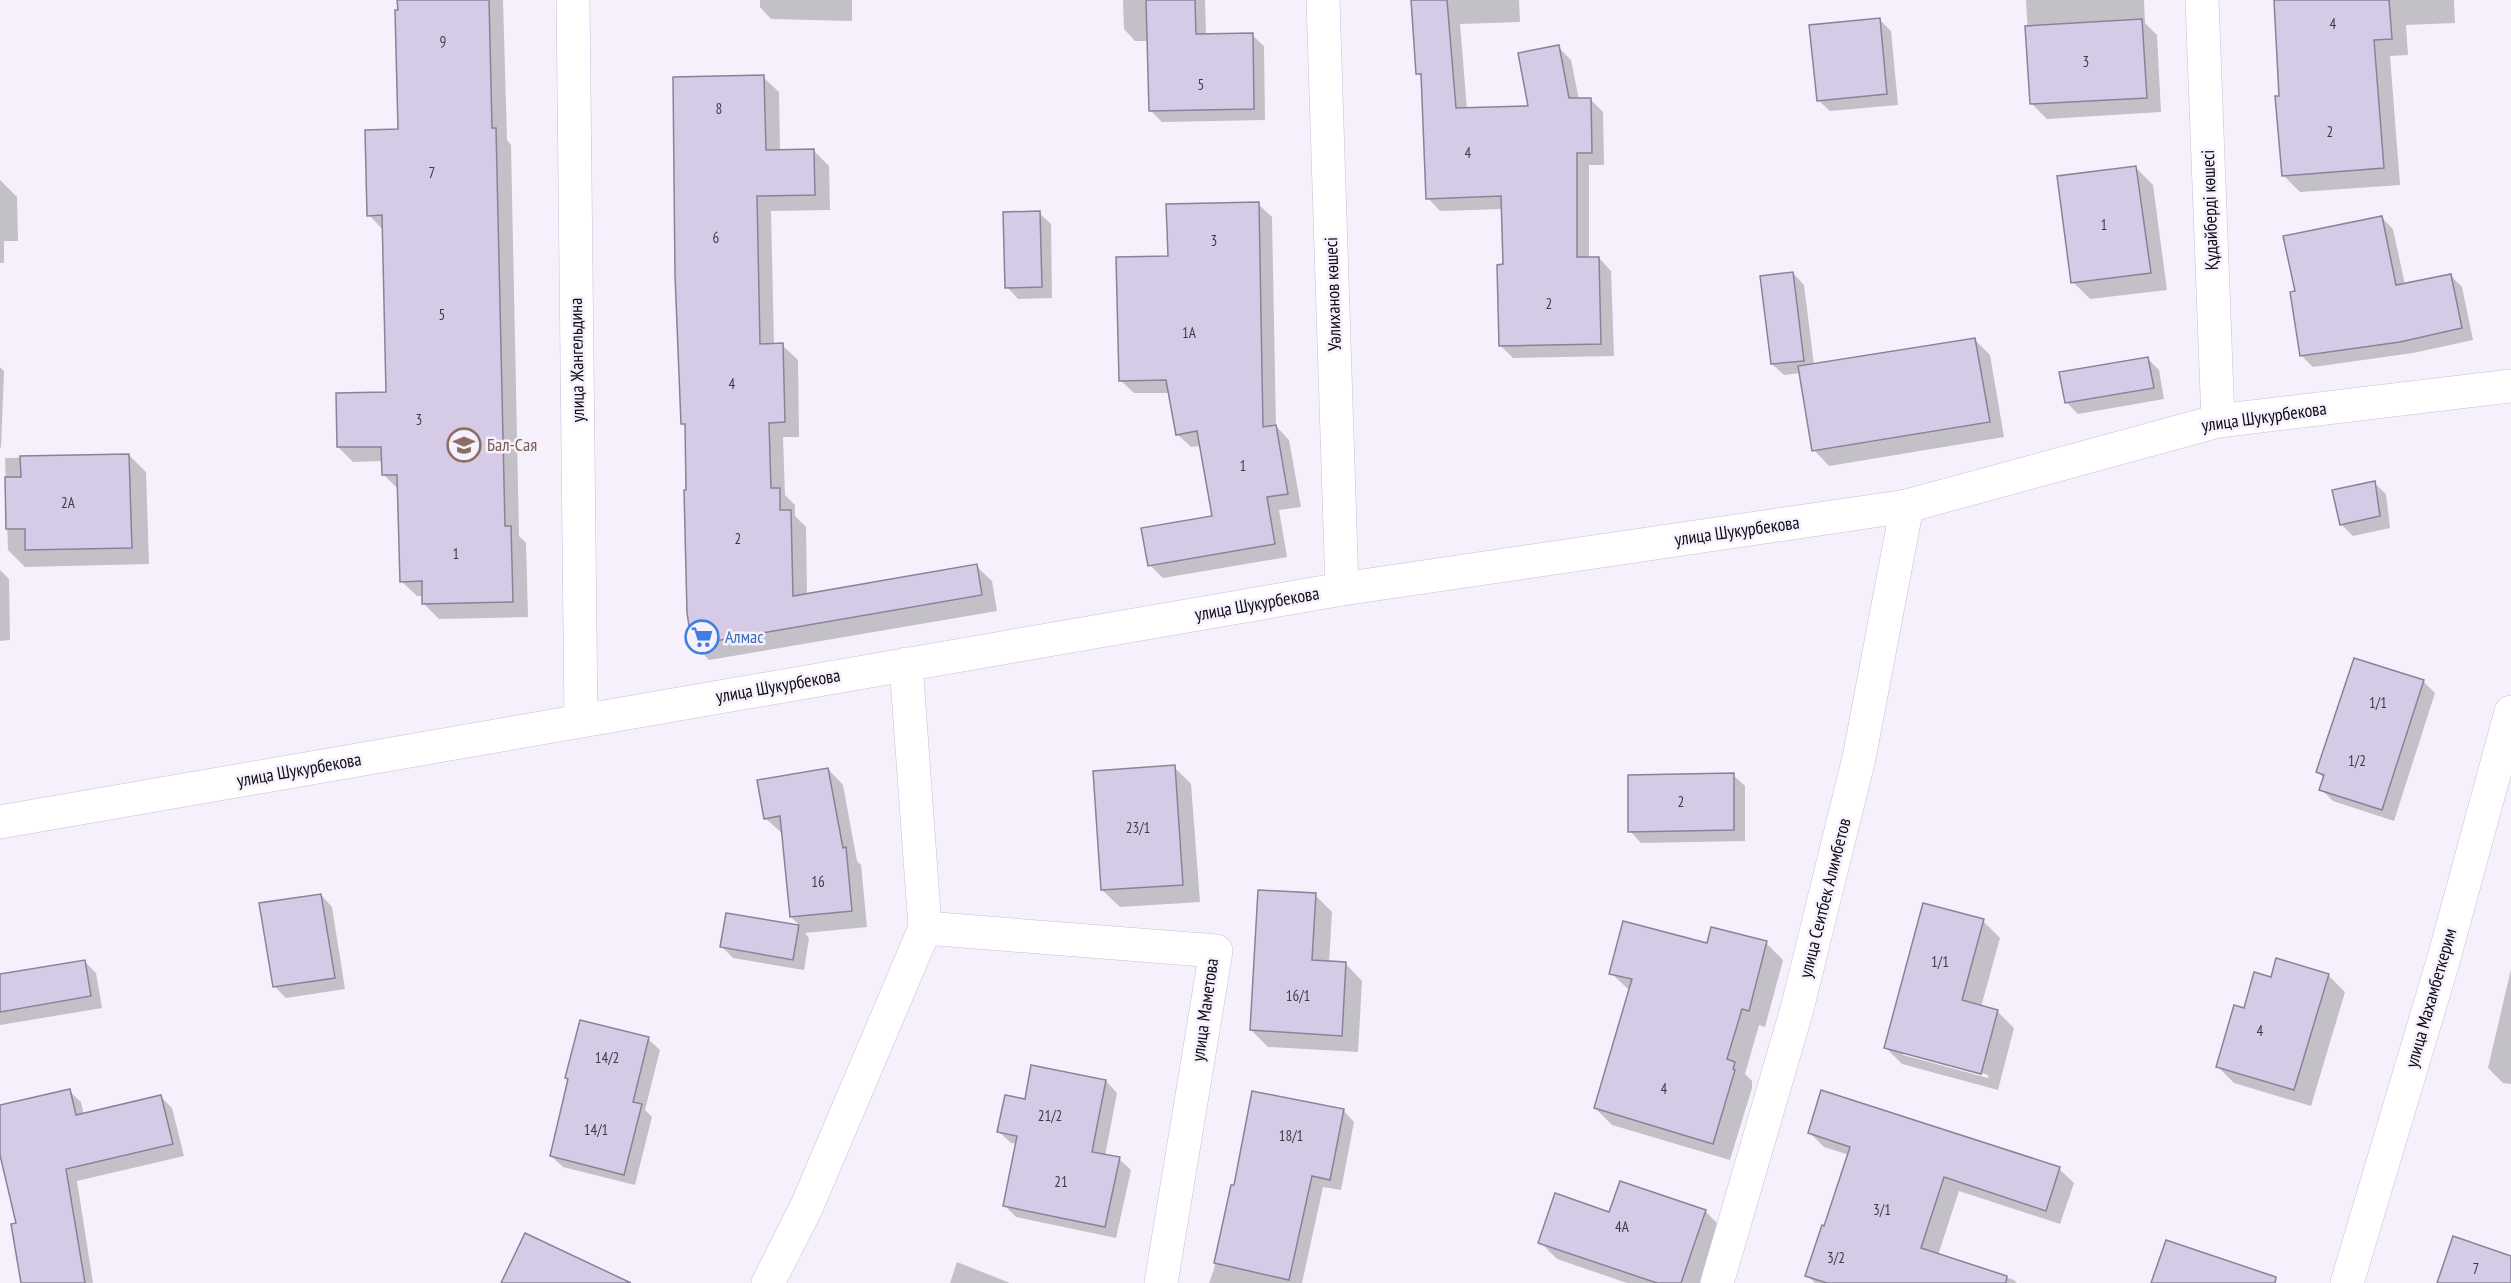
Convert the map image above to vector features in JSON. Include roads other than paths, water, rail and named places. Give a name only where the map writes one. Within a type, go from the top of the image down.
[{"type":"street","name":"улица Жангельдина","points":[[573,0],[581,720]]},
{"type":"street","name":"Уәлиханов көшесі","points":[[1323,0],[1342,589]]},
{"type":"street","name":"Құдайберді көшесі","points":[[2202,0],[2218,421]]},
{"type":"street","name":"улица Шукурбекова","points":[[0,822],[1342,589],[1907,506],[2218,421],[2511,386]]},
{"type":"street","name":"улица Сеитбек Алимбетов","points":[[1717,1283],[1797,1009],[1859,758],[1907,506]]},
{"type":"street","points":[[768,1283],[807,1206],[925,928],[906,664]]},
{"type":"street","name":"улица Махамбеткерим","points":[[2347,1283],[2444,958],[2511,712]]},
{"type":"street","name":"улица Маметова","points":[[925,928],[1216,951],[1161,1283]]},
{"type":"place","name":"Бал-Сая","points":[[464,445]]},
{"type":"place","name":"Алмас","points":[[702,637]]}]
